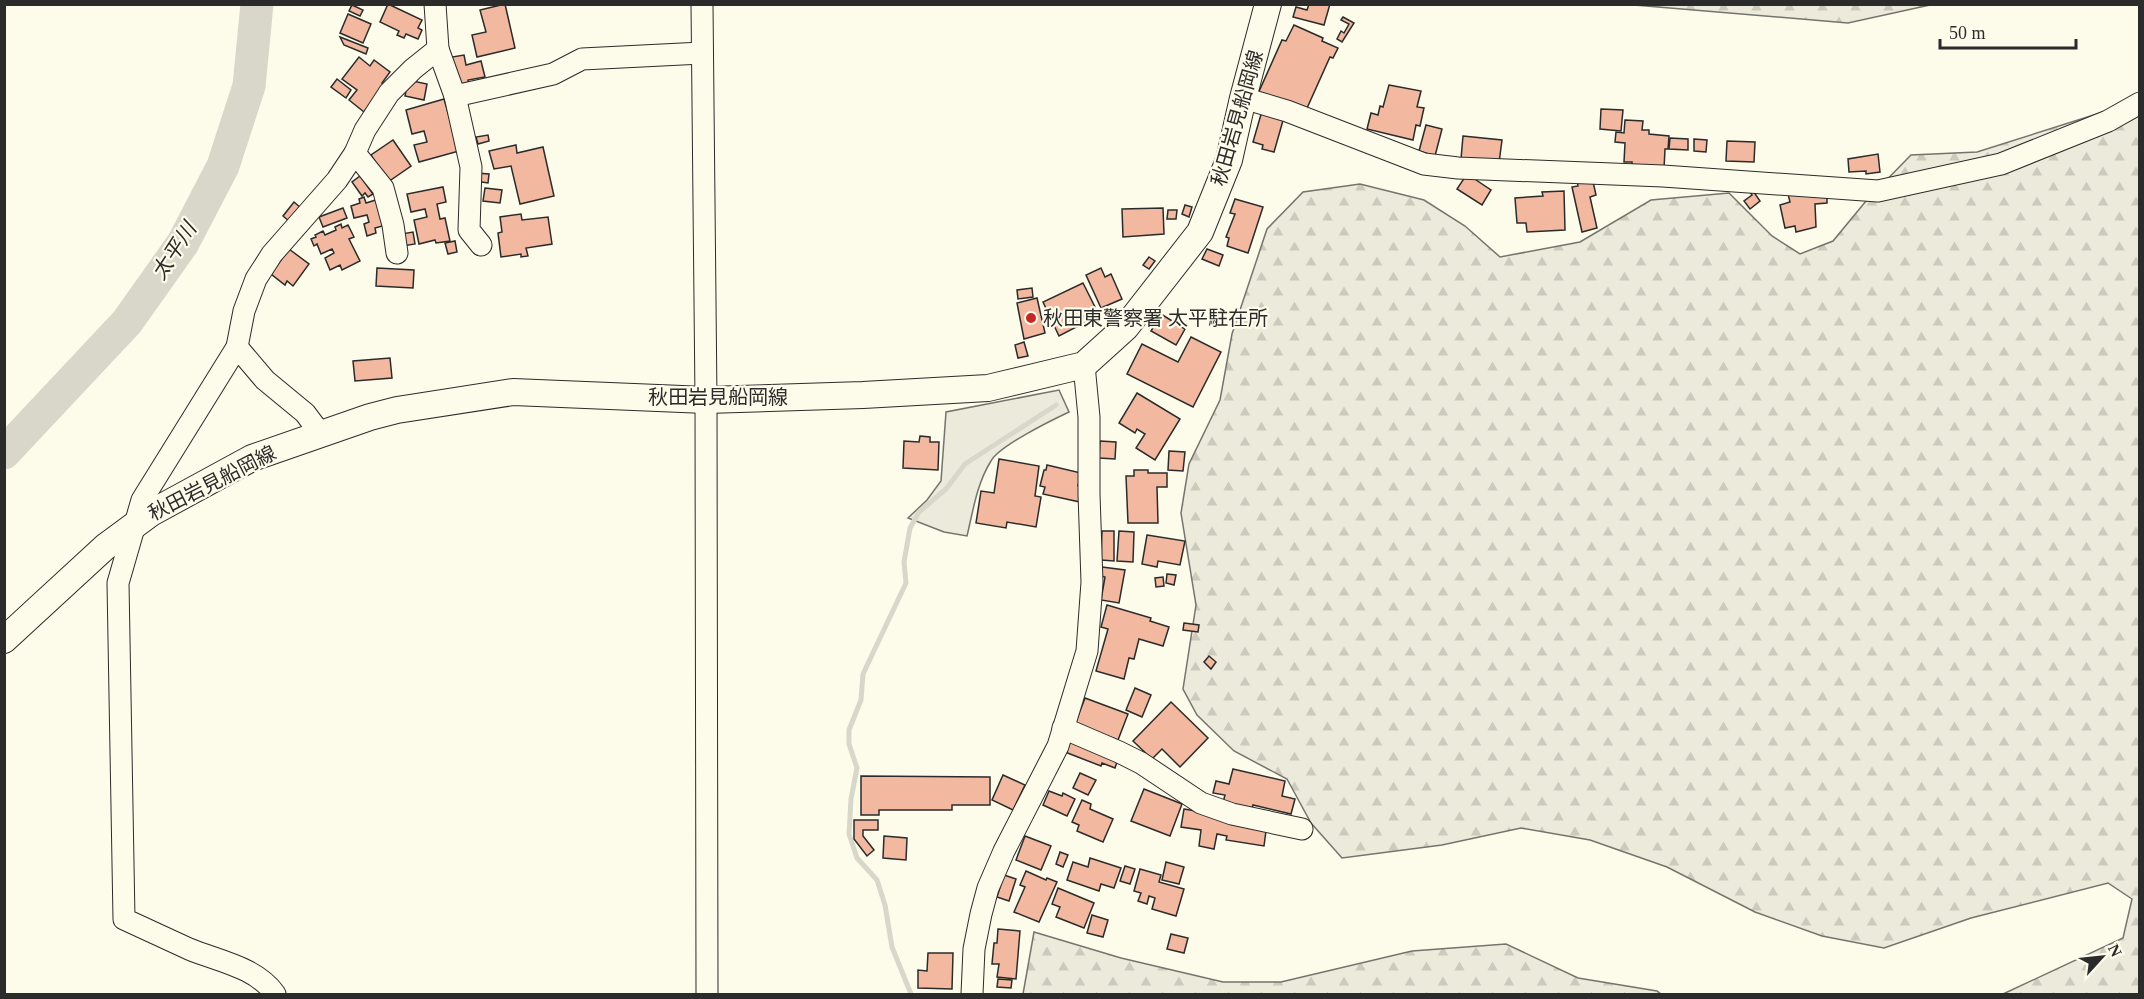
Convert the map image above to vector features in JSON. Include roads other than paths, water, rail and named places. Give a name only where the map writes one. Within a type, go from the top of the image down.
[{"type":"main road","name":"秋田岩見船岡線","points":[[4,640],[105,547],[151,513],[252,458],[320,433],[397,410],[513,392],[706,399],[862,395],[988,388],[1084,365],[1126,327],[1200,232],[1229,160],[1268,4]]},
{"type":"street","points":[[435,4],[438,49],[455,96],[471,167],[469,230],[481,245]]},
{"type":"street","points":[[702,4],[706,399],[707,994]]},
{"type":"street","points":[[275,994],[269,986],[243,969],[191,950],[124,919],[118,583],[142,500],[237,347],[244,312],[256,279],[272,254],[337,180],[389,93],[413,69],[438,49]]},
{"type":"street","points":[[455,96],[553,74],[582,58],[702,52]]},
{"type":"street","points":[[1243,98],[1287,111],[1424,164],[1458,168],[1642,175],[1878,190],[2001,164],[2108,121],[2139,103]]},
{"type":"street","points":[[355,153],[383,188],[393,225],[397,253]]},
{"type":"street","points":[[237,347],[265,380],[304,413],[320,433]]},
{"type":"street","points":[[972,994],[974,949],[988,888],[1004,851],[1058,746],[1087,651],[1092,582],[1089,417],[1084,365]]},
{"type":"street","points":[[1064,728],[1141,763],[1201,803],[1232,814],[1302,829]]},
{"type":"waterway","name":"太平川","points":[[4,453],[127,322],[183,243],[223,166],[249,86],[257,4]]},
{"type":"waterway","points":[[911,994],[892,947],[885,905],[877,880],[857,858],[849,834],[851,799],[857,768],[849,744],[849,730],[861,700],[863,674],[906,583],[904,562],[910,528],[919,512],[946,489],[965,464],[1056,405]]},
{"type":"place","name":"秋田東警察署 太平駐在所","points":[[1031,318]]}]
